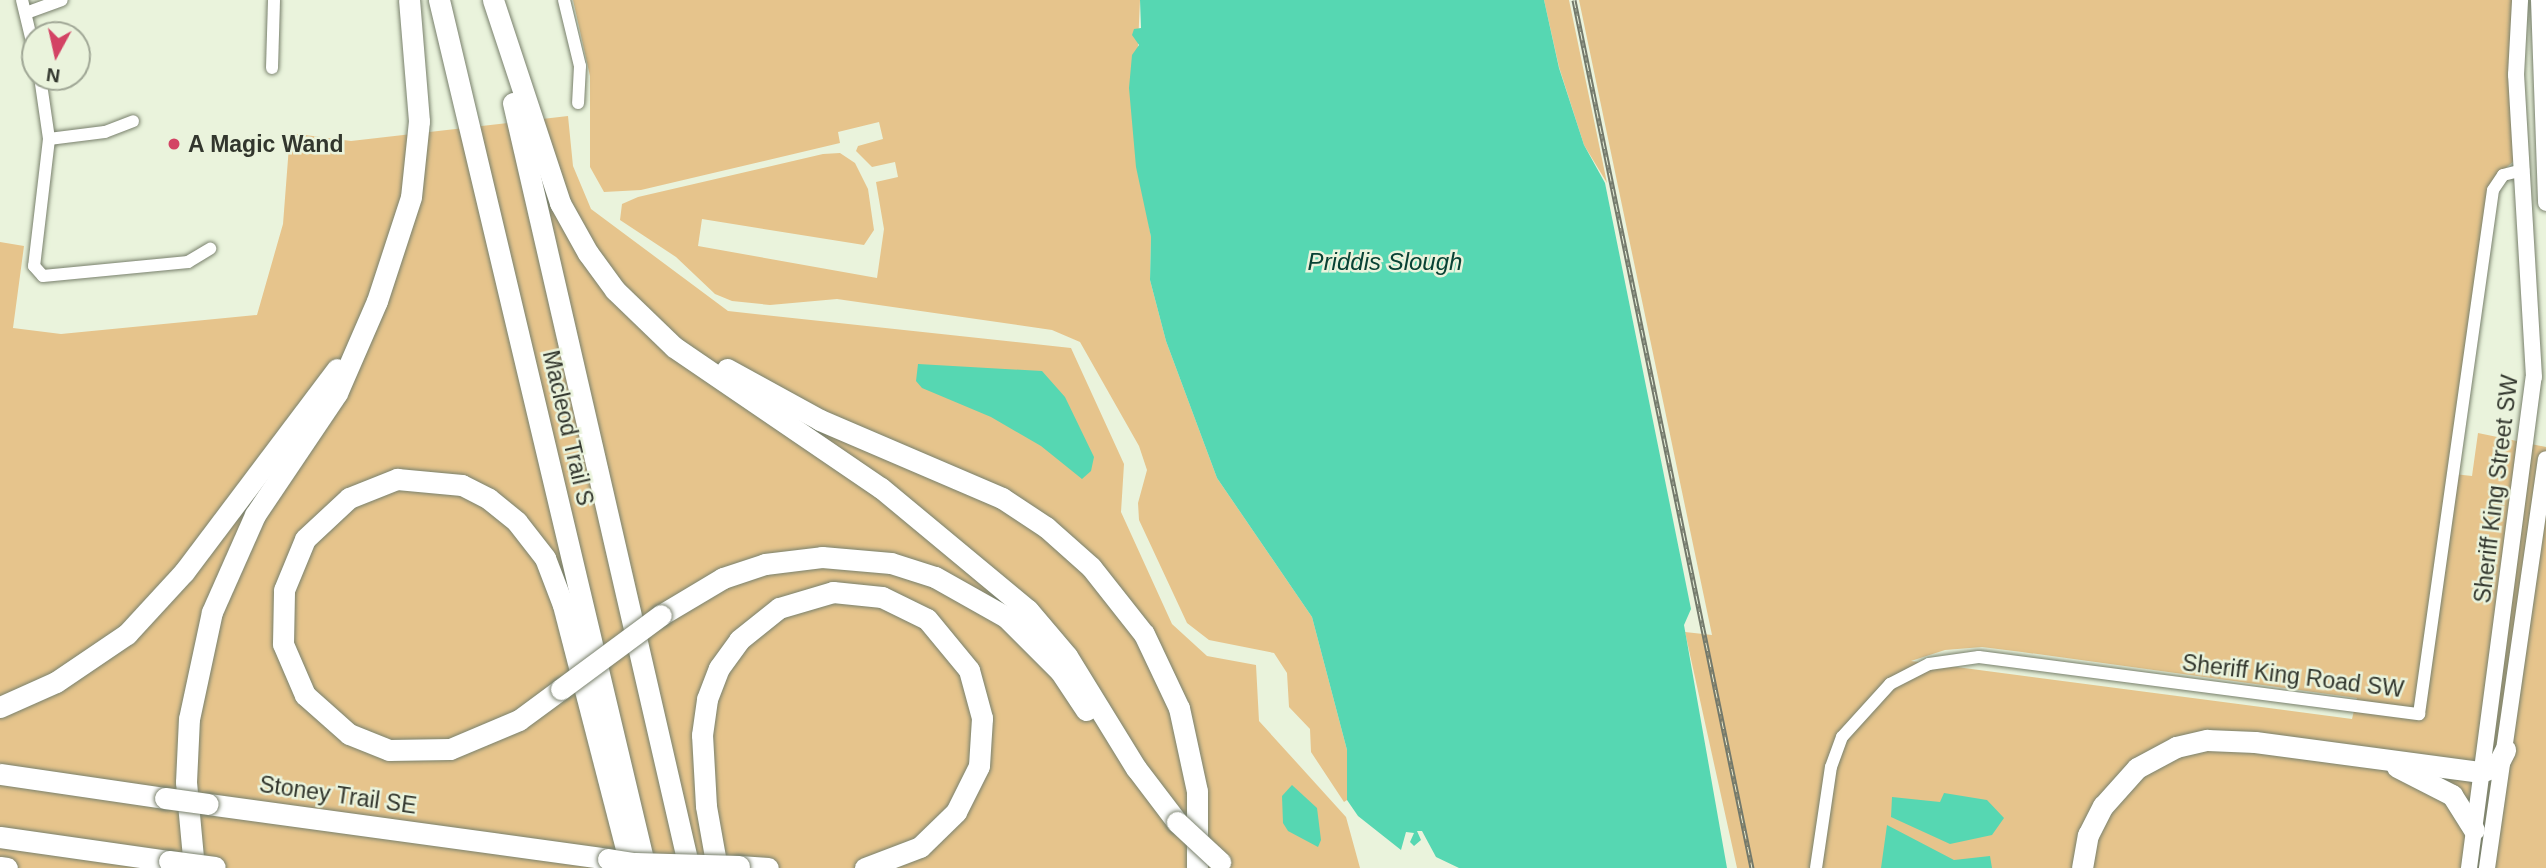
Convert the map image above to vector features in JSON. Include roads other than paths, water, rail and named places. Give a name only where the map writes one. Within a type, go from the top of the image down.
[{"type":"highway","points":[[194,868],[186,782],[189,719],[212,612],[255,516],[337,393],[377,301],[411,197],[419,121],[410,0]]},
{"type":"highway","name":"Macleod Trail S","points":[[439,0],[637,866]]},
{"type":"highway","points":[[491,0],[553,185],[600,271],[664,339],[881,488],[1028,610],[1067,656],[1173,817]]},
{"type":"highway","name":"Macleod Trail S","points":[[491,0],[689,868]]},
{"type":"highway","points":[[600,271],[670,331],[720,365],[820,420],[995,494],[1046,527],[1091,567],[1144,634],[1179,708],[1197,791],[1197,868]]},
{"type":"highway","points":[[0,706],[56,682],[93,660],[157,603],[333,375],[377,301]]},
{"type":"highway","points":[[768,868],[637,866],[563,605],[545,558],[517,522],[489,499],[461,485],[397,479],[349,498],[305,539],[284,590],[284,644],[305,695],[349,734],[389,750],[450,749],[519,720],[561,689],[661,615],[723,578],[784,561],[854,557],[935,577],[1006,617],[1035,644],[1060,671],[1129,772],[1224,865]]},
{"type":"highway","points":[[717,868],[706,806],[702,735],[708,699],[719,668],[739,640],[779,608],[833,592],[882,597],[928,619],[969,670],[982,718],[979,766],[956,812],[920,847],[865,868]]},
{"type":"highway","points":[[2082,868],[2088,835],[2103,806],[2137,768],[2176,747],[2222,741],[2359,754],[2481,772],[2497,766],[2505,750]]},
{"type":"highway","points":[[2359,754],[2409,772],[2452,795],[2474,830]]},
{"type":"highway","name":"Stoney Trail SE","points":[[0,774],[608,859],[637,866],[670,868]]},
{"type":"highway","points":[[0,837],[221,868]]},
{"type":"highway","points":[[0,866],[7,868]]},
{"type":"main road","name":"Sheriff King Street SW","points":[[2469,868],[2534,377],[2516,75],[2520,0]]},
{"type":"main road","points":[[2539,0],[2546,202]]},
{"type":"main road","points":[[2523,170],[2545,156]]},
{"type":"main road","points":[[2523,170],[2545,176]]},
{"type":"main road","name":"Sheriff King Street SW","points":[[2487,868],[2546,459]]},
{"type":"street","points":[[24,6],[62,0]]},
{"type":"street","points":[[272,68],[274,0]]},
{"type":"street","points":[[564,0],[580,66],[578,103]]},
{"type":"street","points":[[42,91],[49,139],[34,266],[43,276],[188,262],[210,249]]},
{"type":"street","points":[[49,139],[106,132],[133,121]]},
{"type":"street","name":"Sheriff King Road SW","points":[[1816,868],[1831,767],[1842,737],[1890,684],[1929,664],[1979,657],[2419,714],[2493,190],[2503,175],[2523,170]]},
{"type":"street","points":[[2447,511],[2462,514]]},
{"type":"water","name":"Priddis Slough","points":[[1140,0],[1544,0],[1559,68],[1584,145],[1605,183],[1691,609],[1684,625],[1727,868],[1459,868],[1436,857],[1422,831],[1417,831],[1421,840],[1414,846],[1410,842],[1414,833],[1406,832],[1401,850],[1358,816],[1347,800],[1347,750],[1312,617],[1217,478],[1166,341],[1150,280],[1151,237],[1136,167],[1129,88],[1132,55],[1139,45],[1132,35],[1134,29],[1141,28]]},
{"type":"water","points":[[918,364],[1042,371],[1065,397],[1094,457],[1091,471],[1082,479],[1041,446],[991,417],[922,388],[916,381]]},
{"type":"water","points":[[1292,785],[1317,808],[1321,840],[1318,847],[1288,831],[1283,823],[1282,796]]},
{"type":"water","points":[[1944,793],[1987,800],[2004,818],[1992,835],[1950,844],[1891,817],[1892,797],[1940,802]]},
{"type":"water","points":[[1887,825],[1954,860],[1990,856],[1992,868],[1881,868]]},
{"type":"railway","points":[[1574,0],[1752,868]]},
{"type":"place","name":"A Magic Wand","points":[[174,144]]}]
